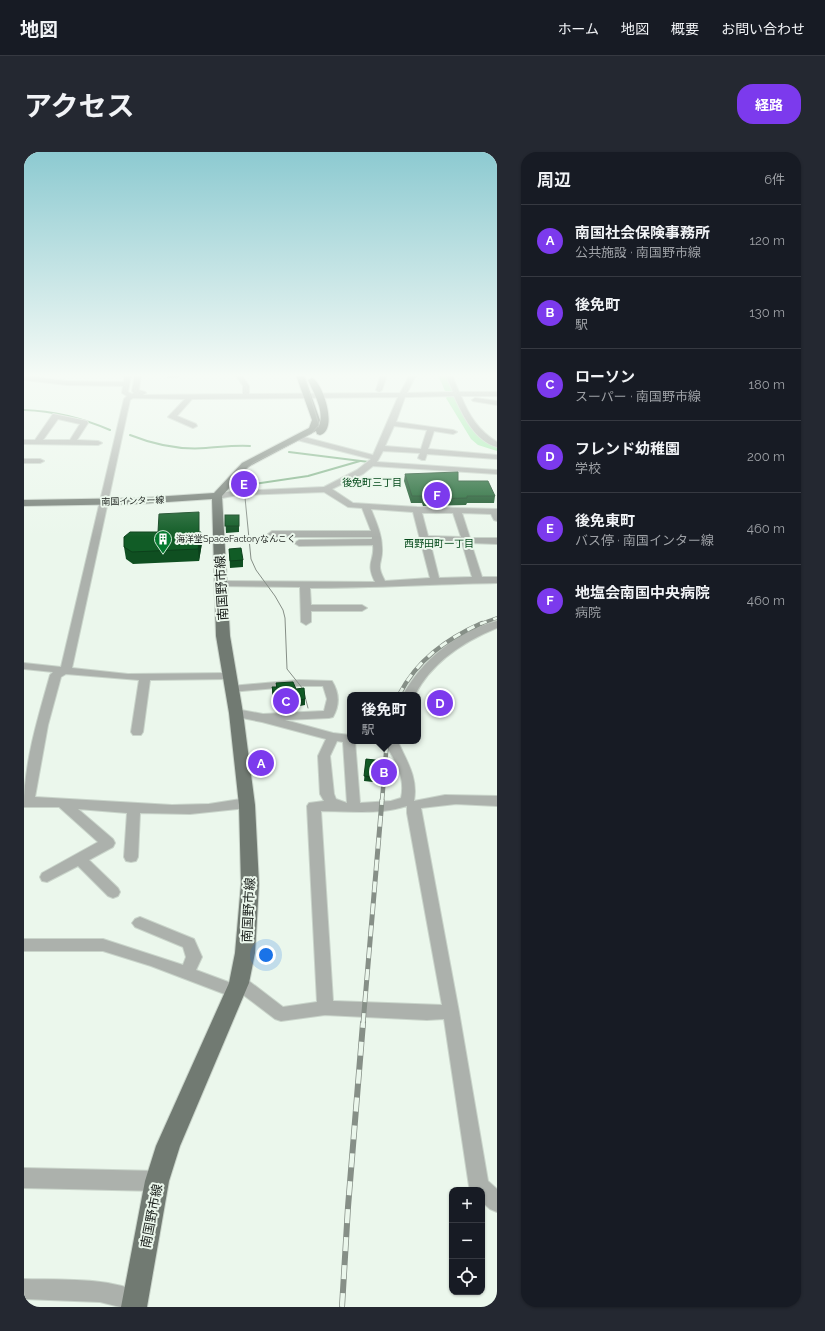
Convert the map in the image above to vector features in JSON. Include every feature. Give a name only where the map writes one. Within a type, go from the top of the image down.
[{"type":"main road","points":[[304,439],[313,429]]},
{"type":"main road","points":[[217,496],[234,476],[318,433],[322,429]]},
{"type":"main road","name":"南国インター線","points":[[24,503],[103,502],[217,496]]},
{"type":"main road","name":"南国野市線","points":[[135,1304],[157,1181],[168,1146],[237,987],[245,953],[250,884],[247,803],[236,713],[223,636],[217,496]]},
{"type":"street","points":[[37,443],[47,429]]},
{"type":"street","points":[[72,443],[80,429]]},
{"type":"street","points":[[120,429],[66,669],[56,675],[42,725],[25,802],[134,809],[190,810],[218,808],[247,803]]},
{"type":"street","points":[[217,496],[238,493],[326,489],[336,485],[373,462],[389,429]]},
{"type":"street","points":[[420,467],[423,452],[431,429],[453,432]]},
{"type":"street","points":[[475,429],[482,436],[497,445]]},
{"type":"street","points":[[304,439],[373,462],[420,467],[497,472]]},
{"type":"street","points":[[24,442],[98,444]]},
{"type":"street","points":[[379,448],[497,457]]},
{"type":"street","points":[[24,462],[40,462]]},
{"type":"street","points":[[326,489],[351,505],[417,510],[494,511],[497,518]]},
{"type":"street","points":[[366,507],[377,538],[378,550],[374,565],[382,585]]},
{"type":"street","points":[[417,510],[434,581]]},
{"type":"street","points":[[457,511],[478,580]]},
{"type":"street","points":[[272,534],[377,538]]},
{"type":"street","points":[[299,543],[377,538]]},
{"type":"street","points":[[424,539],[497,541]]},
{"type":"street","points":[[221,584],[382,585],[434,581],[497,580]]},
{"type":"street","points":[[305,585],[306,622]]},
{"type":"street","points":[[306,608],[362,608]]},
{"type":"street","points":[[410,692],[412,687],[423,673],[441,656],[461,641],[497,624]]},
{"type":"street","points":[[24,666],[66,669],[128,677],[230,682],[299,684],[328,683],[333,699],[328,714],[263,718]]},
{"type":"street","points":[[137,732],[145,677]]},
{"type":"street","points":[[236,713],[263,718],[344,738]]},
{"type":"street","points":[[333,802],[324,756],[344,738]]},
{"type":"street","points":[[344,738],[354,808]]},
{"type":"street","points":[[393,744],[410,782],[410,803],[414,813],[451,1012],[479,1186],[497,1202]]},
{"type":"street","points":[[325,1008],[314,806],[333,802],[354,808],[392,806],[429,800],[471,799],[497,801]]},
{"type":"street","points":[[46,877],[108,843],[64,804]]},
{"type":"street","points":[[131,857],[134,809]]},
{"type":"street","points":[[79,859],[113,892]]},
{"type":"street","points":[[140,923],[189,943],[194,957],[187,973]]},
{"type":"street","points":[[24,945],[103,945],[187,973],[237,987],[281,1014],[325,1008],[427,1013],[451,1012]]},
{"type":"street","points":[[24,1178],[157,1181]]},
{"type":"street","points":[[24,1289],[100,1292],[135,1304]]},
{"type":"building","points":[[458,472],[458,481],[488,481],[495,496],[423,499],[422,496],[412,496],[405,474]]},
{"type":"building","points":[[199,512],[199,532],[201,532],[198,549],[132,552],[124,547],[124,537],[130,532],[158,532],[159,514]]},
{"type":"building","points":[[225,515],[239,515],[239,526],[225,526]]},
{"type":"building","points":[[241,548],[243,560],[230,561],[229,549]]},
{"type":"building","points":[[293,682],[296,689],[304,688],[305,699],[300,701],[277,703],[272,687],[277,687],[276,683]]},
{"type":"building","points":[[366,759],[384,761],[382,778],[364,776]]},
{"type":"waterway","points":[[472,429],[476,436],[483,442],[497,447]]},
{"type":"waterway","points":[[130,435],[149,442],[187,448],[250,446]]},
{"type":"waterway","points":[[289,452],[369,462]]},
{"type":"waterway","points":[[254,484],[308,476],[360,461]]},
{"type":"tram line","points":[[308,708],[303,689],[287,669],[285,618],[283,610],[275,596],[256,570],[251,559],[243,477],[245,470],[253,463],[312,433],[316,429]]},
{"type":"railway","points":[[480,624],[497,618]]},
{"type":"railway","points":[[401,692],[414,671],[434,652],[456,636],[482,623]]},
{"type":"railway","points":[[382,801],[387,744]]},
{"type":"railway","points":[[363,1024],[382,800]]},
{"type":"railway","points":[[342,1307],[348,1207],[363,1023]]},
{"type":"place","name":"後免東町","points":[[244,484]]},
{"type":"place","name":"地塩会南国中央病院","points":[[437,495]]},
{"type":"place","name":"海洋堂SpaceFactoryなんこく","points":[[163,554]]},
{"type":"place","name":"ローソン","points":[[286,701]]},
{"type":"place","name":"フレンド幼稚園","points":[[440,703]]},
{"type":"place","name":"南国社会保険事務所","points":[[261,763]]},
{"type":"place","name":"後免町","points":[[384,772]]},
{"type":"district","name":"後免町三丁目","points":[[372,482]]},
{"type":"district","name":"西野田町一丁目","points":[[439,543]]}]
